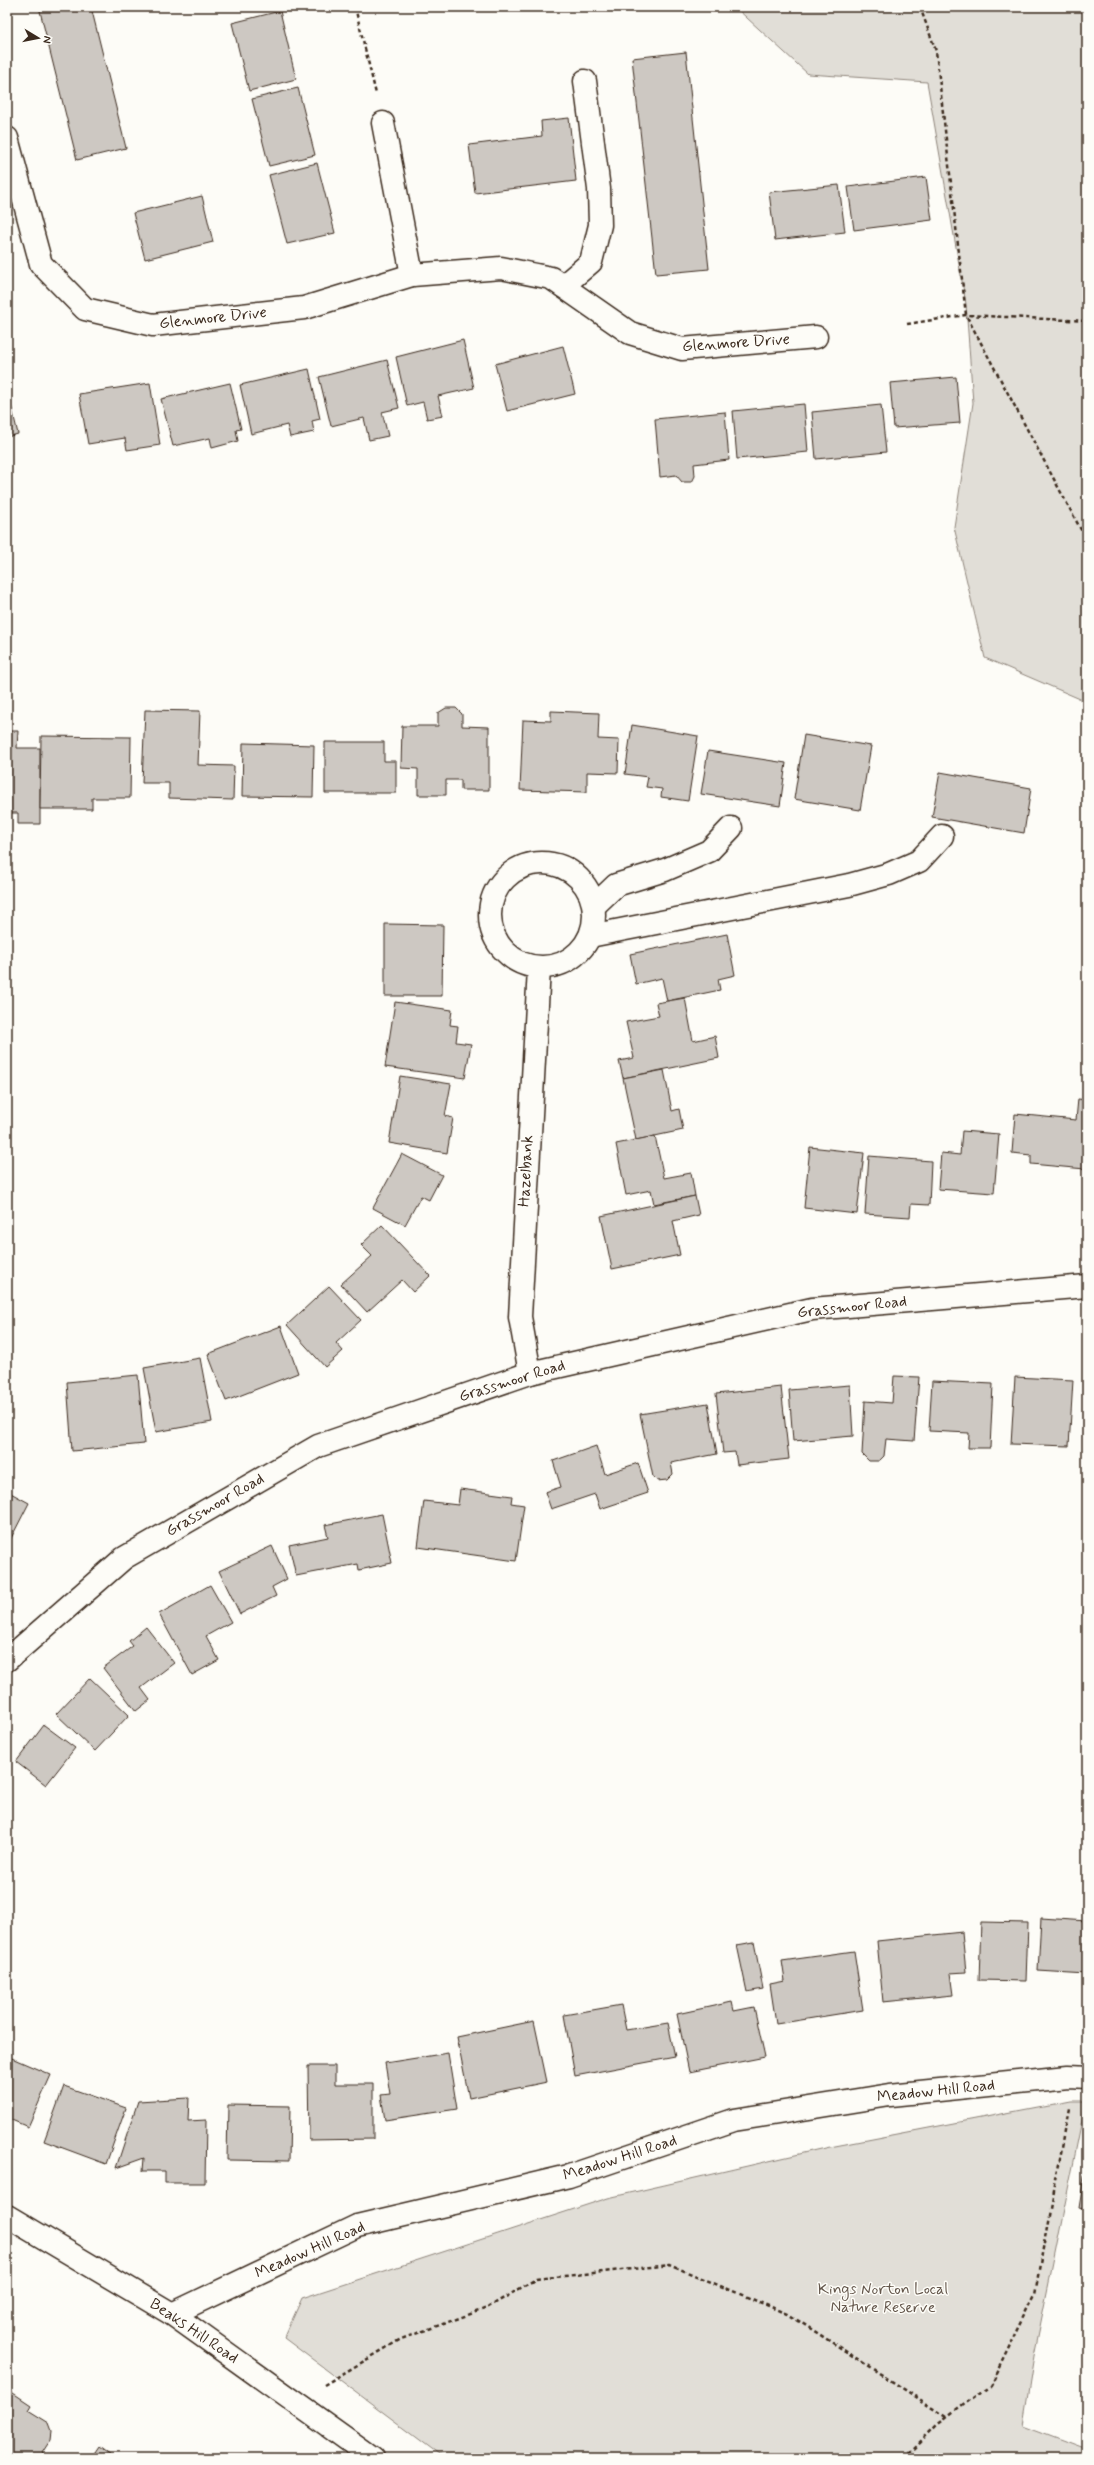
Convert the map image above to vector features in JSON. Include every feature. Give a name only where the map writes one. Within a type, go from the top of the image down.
[{"type":"street","points":[[563,286],[591,262],[600,224],[599,189],[585,81]]},
{"type":"street","points":[[383,123],[412,275]]},
{"type":"street","name":"Glenmore Drive","points":[[7,138],[41,264],[85,309],[153,325],[304,308],[412,275],[501,268],[551,278],[630,333],[682,348],[816,337]]},
{"type":"street","points":[[594,906],[616,885],[665,870],[709,851],[731,828]]},
{"type":"street","points":[[590,936],[849,885],[889,874],[919,860],[942,836]]},
{"type":"street","points":[[548,862],[568,869],[587,888],[594,906],[594,926],[590,936],[587,944],[569,961],[550,968],[530,967],[512,960],[499,947],[490,927],[489,906],[495,890],[506,876],[526,865],[548,862]]},
{"type":"street","name":"Hazelbank","points":[[530,1373],[520,1317],[539,968]]},
{"type":"street","name":"Grassmoor Road","points":[[7,1660],[124,1558],[318,1446],[530,1373],[812,1309],[1087,1286]]},
{"type":"street","name":"Meadow Hill Road","points":[[172,2314],[357,2226],[569,2176],[734,2120],[890,2094],[1078,2077]]},
{"type":"street","name":"Beaks Hill Road","points":[[7,2216],[172,2314],[374,2458]]},
{"type":"path","points":[[355,7],[383,123]]},
{"type":"path","points":[[920,7],[936,51],[966,315],[1087,541]]},
{"type":"path","points":[[907,324],[966,315],[1087,321]]},
{"type":"path","points":[[904,2458],[948,2417],[990,2385],[1035,2293],[1069,2101],[1078,2077]]},
{"type":"path","points":[[306,2410],[325,2384],[401,2339],[487,2308],[536,2279],[670,2265],[788,2314],[948,2417]]},
{"type":"green space","points":[[735,7],[1087,7],[1087,702],[985,658],[954,527],[973,403],[966,304],[927,82],[808,74]]},
{"type":"green space","name":"Kings Norton Local Nature Reserve","points":[[1069,2101],[1086,2101],[1034,2356],[1023,2425],[1087,2449],[1087,2458],[444,2458],[284,2338],[302,2298],[608,2198],[830,2147]]},
{"type":"building","points":[[39,7],[91,7],[126,148],[77,160]]},
{"type":"building","points":[[280,11],[296,79],[249,91],[232,23]]},
{"type":"building","points":[[686,52],[709,269],[656,274],[632,58]]},
{"type":"building","points":[[298,88],[315,155],[269,166],[252,99]]},
{"type":"building","points":[[569,118],[576,181],[475,193],[469,145],[542,136],[541,121]]},
{"type":"building","points":[[317,163],[335,233],[287,244],[269,175]]},
{"type":"building","points":[[926,177],[932,220],[854,230],[848,187]]},
{"type":"building","points":[[839,185],[845,232],[775,240],[769,192]]},
{"type":"building","points":[[202,196],[213,242],[145,259],[133,213]]},
{"type":"building","points":[[463,340],[474,388],[438,396],[443,416],[427,419],[423,402],[407,406],[396,357]]},
{"type":"building","points":[[563,346],[575,394],[507,411],[495,364]]},
{"type":"building","points":[[387,360],[399,408],[382,412],[388,436],[369,440],[364,418],[331,426],[319,377]]},
{"type":"building","points":[[309,369],[320,419],[312,421],[314,432],[290,437],[287,425],[251,434],[240,385]]},
{"type":"building","points":[[956,377],[960,423],[894,428],[890,383]]},
{"type":"building","points":[[150,383],[160,445],[127,450],[125,438],[88,444],[79,394]]},
{"type":"building","points":[[230,383],[241,429],[236,430],[238,441],[212,448],[210,438],[173,446],[161,399]]},
{"type":"building","points":[[7,388],[18,434],[7,437]]},
{"type":"building","points":[[804,404],[808,452],[737,459],[733,411]]},
{"type":"building","points":[[881,405],[886,452],[816,459],[812,412]]},
{"type":"building","points":[[725,412],[729,460],[694,464],[695,476],[692,482],[682,482],[676,475],[660,477],[655,419]]},
{"type":"building","points":[[446,708],[456,708],[462,714],[462,726],[489,727],[489,790],[461,790],[461,780],[446,780],[446,795],[418,795],[418,769],[401,768],[402,726],[438,726],[438,713]]},
{"type":"building","points":[[145,710],[200,711],[198,765],[234,766],[233,800],[169,798],[169,783],[142,783]]},
{"type":"building","points":[[551,711],[599,713],[598,739],[619,740],[618,773],[587,772],[587,792],[520,790],[523,720],[551,721]]},
{"type":"building","points":[[632,725],[698,736],[688,801],[661,797],[662,789],[646,787],[648,777],[625,774]]},
{"type":"building","points":[[7,731],[18,731],[17,748],[40,748],[40,824],[18,824],[18,813],[7,813]]},
{"type":"building","points":[[804,735],[871,746],[860,810],[794,799]]},
{"type":"building","points":[[41,736],[131,737],[130,798],[92,798],[92,809],[40,809]]},
{"type":"building","points":[[325,742],[384,742],[384,761],[396,761],[396,793],[325,793]]},
{"type":"building","points":[[243,743],[314,745],[313,797],[242,796]]},
{"type":"building","points":[[708,751],[786,763],[780,806],[701,794]]},
{"type":"building","points":[[940,772],[1031,788],[1024,833],[932,817]]},
{"type":"building","points":[[385,924],[443,925],[442,996],[385,996]]},
{"type":"building","points":[[727,934],[735,975],[718,979],[720,990],[667,1001],[662,978],[636,984],[630,954]]},
{"type":"building","points":[[685,998],[693,1041],[715,1036],[719,1058],[623,1078],[619,1061],[634,1058],[626,1022],[659,1016],[656,1003]]},
{"type":"building","points":[[395,1002],[452,1010],[450,1025],[458,1026],[456,1042],[471,1044],[465,1078],[385,1067]]},
{"type":"building","points":[[664,1070],[672,1111],[679,1109],[683,1130],[636,1140],[623,1078]]},
{"type":"building","points":[[400,1076],[451,1084],[445,1116],[453,1118],[447,1153],[389,1143]]},
{"type":"building","points":[[1078,1099],[1087,1100],[1085,1169],[1031,1164],[1031,1155],[1012,1153],[1015,1114],[1076,1120]]},
{"type":"building","points":[[962,1131],[999,1134],[994,1193],[938,1189],[941,1153],[960,1155]]},
{"type":"building","points":[[655,1136],[664,1178],[691,1173],[695,1196],[654,1204],[651,1190],[626,1195],[616,1144]]},
{"type":"building","points":[[810,1147],[864,1153],[857,1214],[804,1208]]},
{"type":"building","points":[[402,1154],[442,1175],[429,1200],[421,1196],[405,1225],[373,1208]]},
{"type":"building","points":[[869,1156],[931,1161],[929,1205],[911,1204],[910,1217],[865,1214]]},
{"type":"building","points":[[695,1196],[699,1215],[673,1221],[680,1255],[612,1269],[601,1216]]},
{"type":"building","points":[[382,1225],[430,1276],[413,1292],[402,1280],[367,1312],[341,1284],[372,1256],[361,1245]]},
{"type":"building","points":[[329,1286],[361,1320],[336,1343],[343,1351],[325,1367],[287,1325]]},
{"type":"building","points":[[281,1326],[298,1373],[226,1401],[208,1354]]},
{"type":"building","points":[[200,1358],[212,1422],[156,1432],[144,1368]]},
{"type":"building","points":[[138,1375],[144,1444],[72,1451],[67,1382]]},
{"type":"building","points":[[894,1376],[919,1377],[914,1441],[886,1439],[884,1456],[879,1461],[869,1461],[862,1454],[865,1401],[892,1403]]},
{"type":"building","points":[[1015,1377],[1073,1380],[1069,1446],[1011,1444]]},
{"type":"building","points":[[932,1381],[993,1384],[990,1448],[968,1448],[969,1433],[929,1431]]},
{"type":"building","points":[[850,1385],[853,1436],[793,1441],[789,1390]]},
{"type":"building","points":[[781,1387],[789,1459],[737,1465],[735,1452],[723,1453],[716,1394]]},
{"type":"building","points":[[1087,1394],[1087,1418],[1084,1418]]},
{"type":"building","points":[[708,1403],[717,1454],[671,1463],[673,1474],[667,1480],[657,1481],[653,1477],[640,1414]]},
{"type":"building","points":[[596,1446],[605,1474],[638,1463],[648,1493],[600,1509],[595,1494],[551,1509],[545,1492],[561,1487],[553,1461]]},
{"type":"building","points":[[460,1489],[512,1496],[511,1503],[524,1505],[516,1561],[418,1547],[424,1501],[458,1505]]},
{"type":"building","points":[[7,1491],[29,1503],[7,1546]]},
{"type":"building","points":[[382,1514],[392,1563],[359,1570],[358,1564],[296,1576],[289,1545],[328,1537],[325,1525]]},
{"type":"building","points":[[272,1546],[287,1579],[272,1587],[276,1596],[240,1614],[219,1571]]},
{"type":"building","points":[[210,1585],[231,1622],[206,1636],[219,1660],[192,1675],[159,1614]]},
{"type":"building","points":[[146,1627],[174,1663],[141,1688],[150,1700],[136,1711],[103,1668],[133,1646],[129,1641]]},
{"type":"building","points":[[90,1678],[129,1715],[95,1751],[56,1714]]},
{"type":"building","points":[[44,1725],[75,1748],[46,1785],[16,1762]]},
{"type":"building","points":[[1041,1918],[1087,1921],[1087,1974],[1038,1971]]},
{"type":"building","points":[[981,1922],[1028,1923],[1026,1981],[979,1980]]},
{"type":"building","points":[[962,1932],[966,1972],[950,1973],[953,1995],[883,2002],[877,1941]]},
{"type":"building","points":[[754,1942],[763,1989],[747,1992],[737,1945]]},
{"type":"building","points":[[854,1951],[863,2010],[776,2024],[770,1984],[785,1981],[782,1961]]},
{"type":"building","points":[[732,2002],[734,2011],[754,2007],[765,2057],[689,2072],[677,2014]]},
{"type":"building","points":[[621,2005],[626,2030],[668,2023],[675,2057],[575,2076],[564,2015]]},
{"type":"building","points":[[534,2021],[547,2082],[469,2098],[457,2037]]},
{"type":"building","points":[[448,2053],[457,2109],[385,2120],[381,2095],[390,2094],[385,2063]]},
{"type":"building","points":[[7,2056],[51,2075],[28,2127],[7,2118]]},
{"type":"building","points":[[308,2066],[335,2066],[335,2084],[373,2084],[373,2139],[309,2140]]},
{"type":"building","points":[[64,2086],[126,2108],[106,2164],[44,2141]]},
{"type":"building","points":[[189,2098],[188,2121],[206,2120],[205,2183],[165,2183],[165,2171],[143,2171],[144,2158],[116,2168],[138,2101]]},
{"type":"building","points":[[228,2105],[290,2106],[289,2161],[227,2160]]},
{"type":"building","points":[[1087,2159],[1087,2210],[1079,2208]]},
{"type":"building","points":[[7,2389],[31,2405],[28,2410],[49,2423],[52,2431],[51,2439],[42,2453],[49,2458],[7,2458]]},
{"type":"building","points":[[99,2446],[115,2458],[91,2458]]}]
